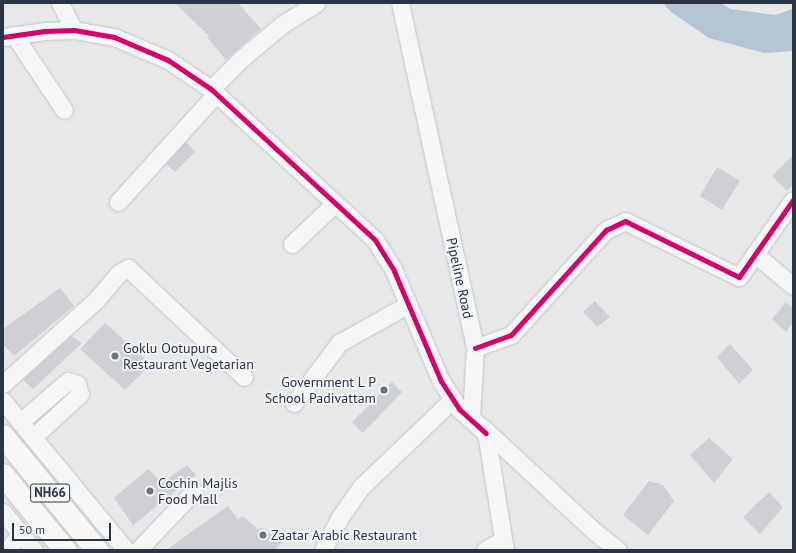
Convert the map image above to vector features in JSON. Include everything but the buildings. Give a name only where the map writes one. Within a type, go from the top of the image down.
[{"type":"highway","name":"NH66","points":[[3,436],[97,550]]},
{"type":"highway","name":"NH66","points":[[3,475],[65,550]]},
{"type":"street","points":[[60,3],[74,30]]},
{"type":"street","points":[[118,202],[242,58],[283,24],[316,3]]},
{"type":"street","name":"Pipeline Road","points":[[400,3],[475,348],[471,417]]},
{"type":"street","points":[[9,36],[74,30],[114,37],[168,60],[213,92],[375,240],[394,272],[407,305],[452,400],[486,434]]},
{"type":"street","points":[[9,36],[64,110]]},
{"type":"street","points":[[475,348],[511,335],[606,230],[625,221],[739,277],[793,200]]},
{"type":"street","points":[[292,244],[335,203]]},
{"type":"street","points":[[754,254],[793,286]]},
{"type":"street","points":[[3,384],[97,299],[118,274],[128,268],[244,377]]},
{"type":"street","points":[[294,403],[339,343],[407,305]]},
{"type":"street","points":[[20,422],[68,381],[77,384],[80,394],[33,437]]},
{"type":"street","points":[[323,550],[340,517],[361,487],[452,400]]},
{"type":"street","points":[[3,401],[126,550]]},
{"type":"street","points":[[471,417],[486,434],[504,544],[484,550]]},
{"type":"street","points":[[471,417],[594,532],[618,550]]},
{"type":"street","points":[[138,550],[194,491]]},
{"type":"street","points":[[28,506],[7,516],[34,550]]},
{"type":"street","points":[[7,550],[21,534]]},
{"type":"water","points":[[663,3],[720,3],[731,9],[775,15],[793,9],[793,51],[764,53],[709,38],[671,12]]},
{"type":"cycle path","points":[[3,37],[45,31],[74,30],[114,37],[168,60],[211,89],[375,240],[394,271],[441,381],[459,409],[486,433]]},
{"type":"cycle path","points":[[475,348],[511,335],[606,230],[625,221],[739,277],[793,200]]},
{"type":"place","name":"Goklu Ootupura Restaurant Vegetarian","points":[[115,356]]},
{"type":"place","name":"Government L P School Padivattam","points":[[384,390]]},
{"type":"place","name":"Cochin Majlis Food Mall","points":[[150,491]]},
{"type":"place","name":"Zaatar Arabic Restaurant","points":[[263,535]]}]
